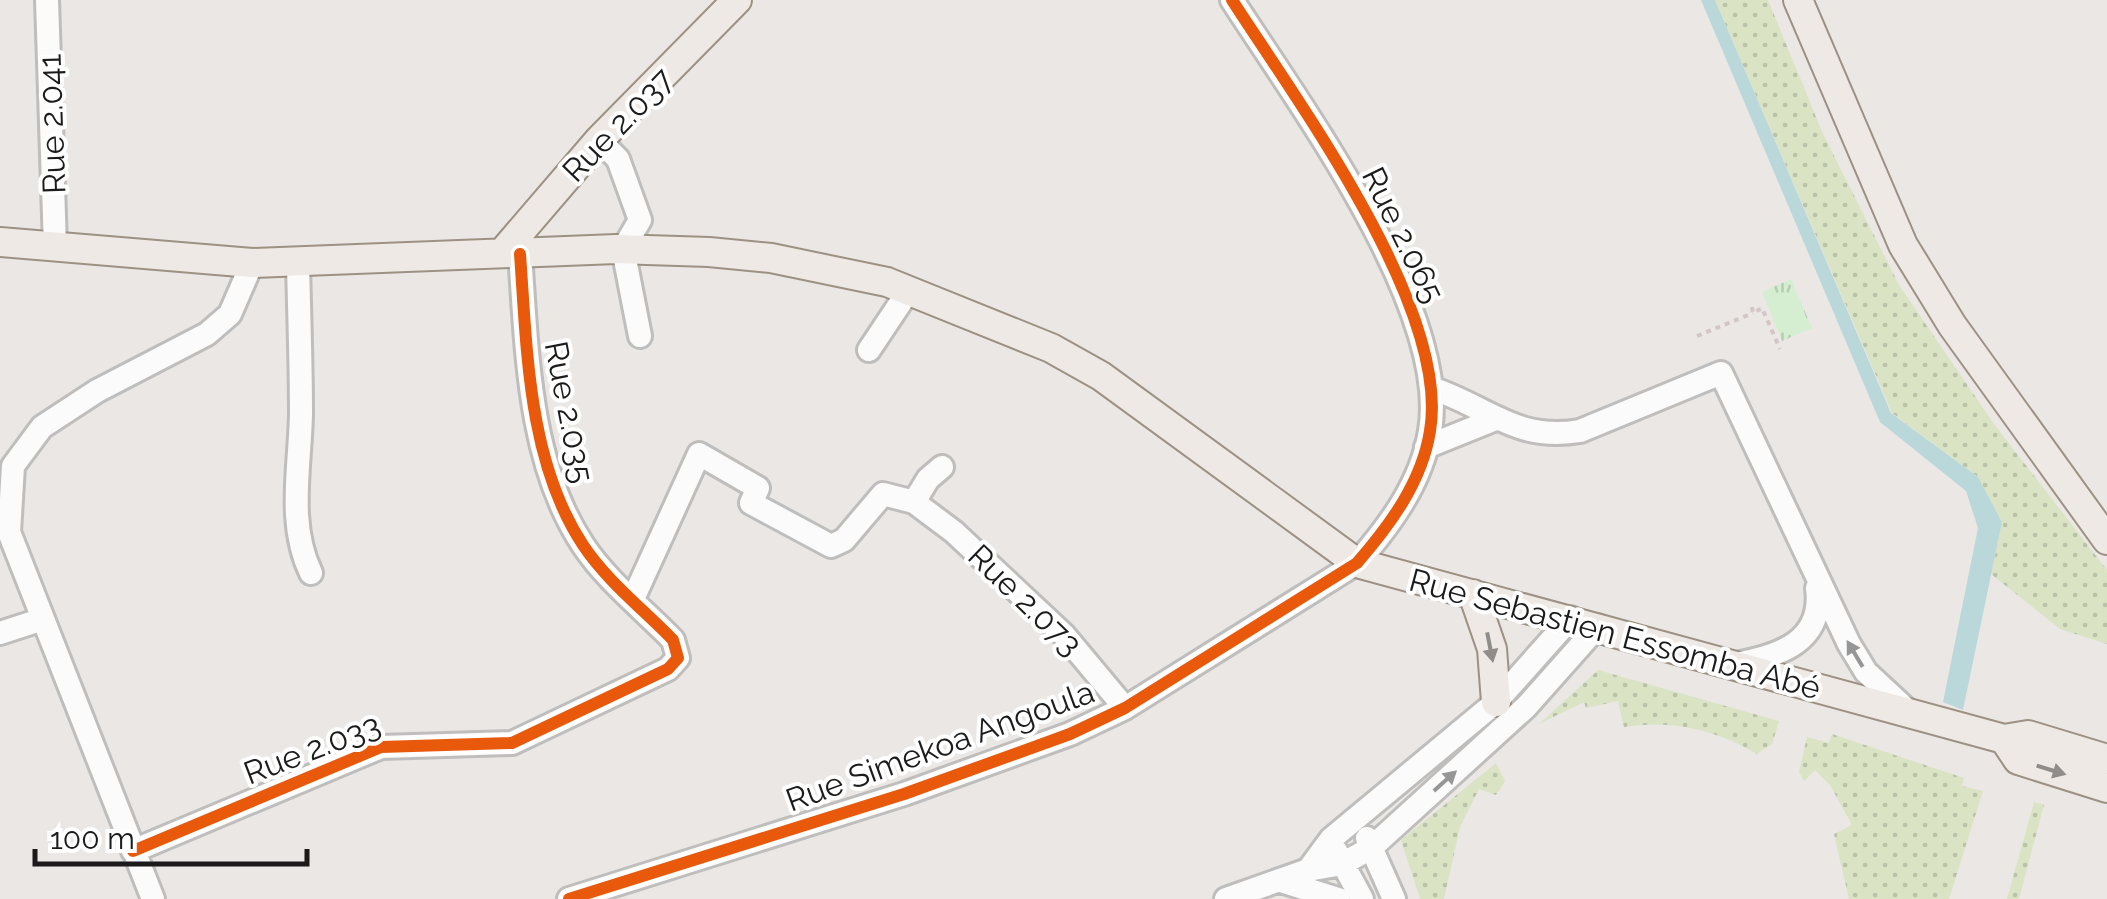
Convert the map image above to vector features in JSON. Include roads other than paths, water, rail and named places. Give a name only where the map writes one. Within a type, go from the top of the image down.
[{"type":"main road","name":"Rue 2.037","points":[[511,254],[598,140],[737,0]]},
{"type":"main road","points":[[1798,0],[1903,245],[1952,325],[2107,540]]},
{"type":"main road","name":"Rue Sebastien Essomba Abé","points":[[0,242],[252,263],[623,249],[771,258],[909,290],[1051,348],[1101,376],[1357,563],[1584,622],[1916,716],[2004,739],[2028,735],[2107,760]]},
{"type":"main road","points":[[1473,594],[1492,648],[1496,702]]},
{"type":"main road","points":[[2004,739],[2018,760],[2107,788]]},
{"type":"street","name":"Rue 2.041","points":[[47,0],[54,248]]},
{"type":"street","name":"Rue 2.065","points":[[1232,0],[1313,123],[1416,320],[1431,388],[1421,469],[1386,529],[1357,563]]},
{"type":"street","points":[[598,140],[618,159],[640,220],[623,249],[640,336]]},
{"type":"street","name":"Rue 2.035","points":[[511,254],[547,466],[560,506],[585,548],[673,640],[678,658]]},
{"type":"street","points":[[298,261],[301,414],[297,523],[302,554],[311,573]]},
{"type":"street","points":[[153,899],[10,532],[13,466],[42,427],[97,390],[208,334],[230,314],[252,263]]},
{"type":"street","points":[[869,350],[909,290]]},
{"type":"street","points":[[1431,388],[1454,396],[1494,420],[1546,434],[1580,431],[1721,373],[1815,575],[1866,672],[1916,716]]},
{"type":"street","points":[[1426,447],[1494,420]]},
{"type":"street","points":[[633,599],[698,454],[758,488],[750,502],[830,546],[844,540],[882,494],[914,502],[928,479],[942,467]]},
{"type":"street","name":"Rue 2.073","points":[[914,502],[954,532],[1064,635],[1126,708]]},
{"type":"street","name":"Rue Simekoa Angoula","points":[[569,899],[904,794],[1070,734],[1126,708],[1357,563]]},
{"type":"street","points":[[1732,665],[1769,658],[1809,632],[1817,619],[1815,575]]},
{"type":"street","points":[[0,634],[44,620]]},
{"type":"street","points":[[1308,870],[1330,838],[1496,702],[1584,622]]},
{"type":"street","points":[[1226,899],[1308,870],[1342,864],[1371,848],[1526,707],[1584,622]]},
{"type":"street","name":"Rue 2.033","points":[[133,850],[381,747],[512,743],[668,669],[678,658]]},
{"type":"street","points":[[1359,818],[1394,899]]},
{"type":"street","points":[[1394,899],[1390,853],[1398,824]]},
{"type":"street","points":[[1330,838],[1362,899]]},
{"type":"street","points":[[1281,881],[1338,899]]},
{"type":"water","points":[[1701,0],[1715,0],[1891,413],[1978,477],[2002,522],[1963,710],[1943,702],[1978,528],[1966,491],[1880,422]]}]
